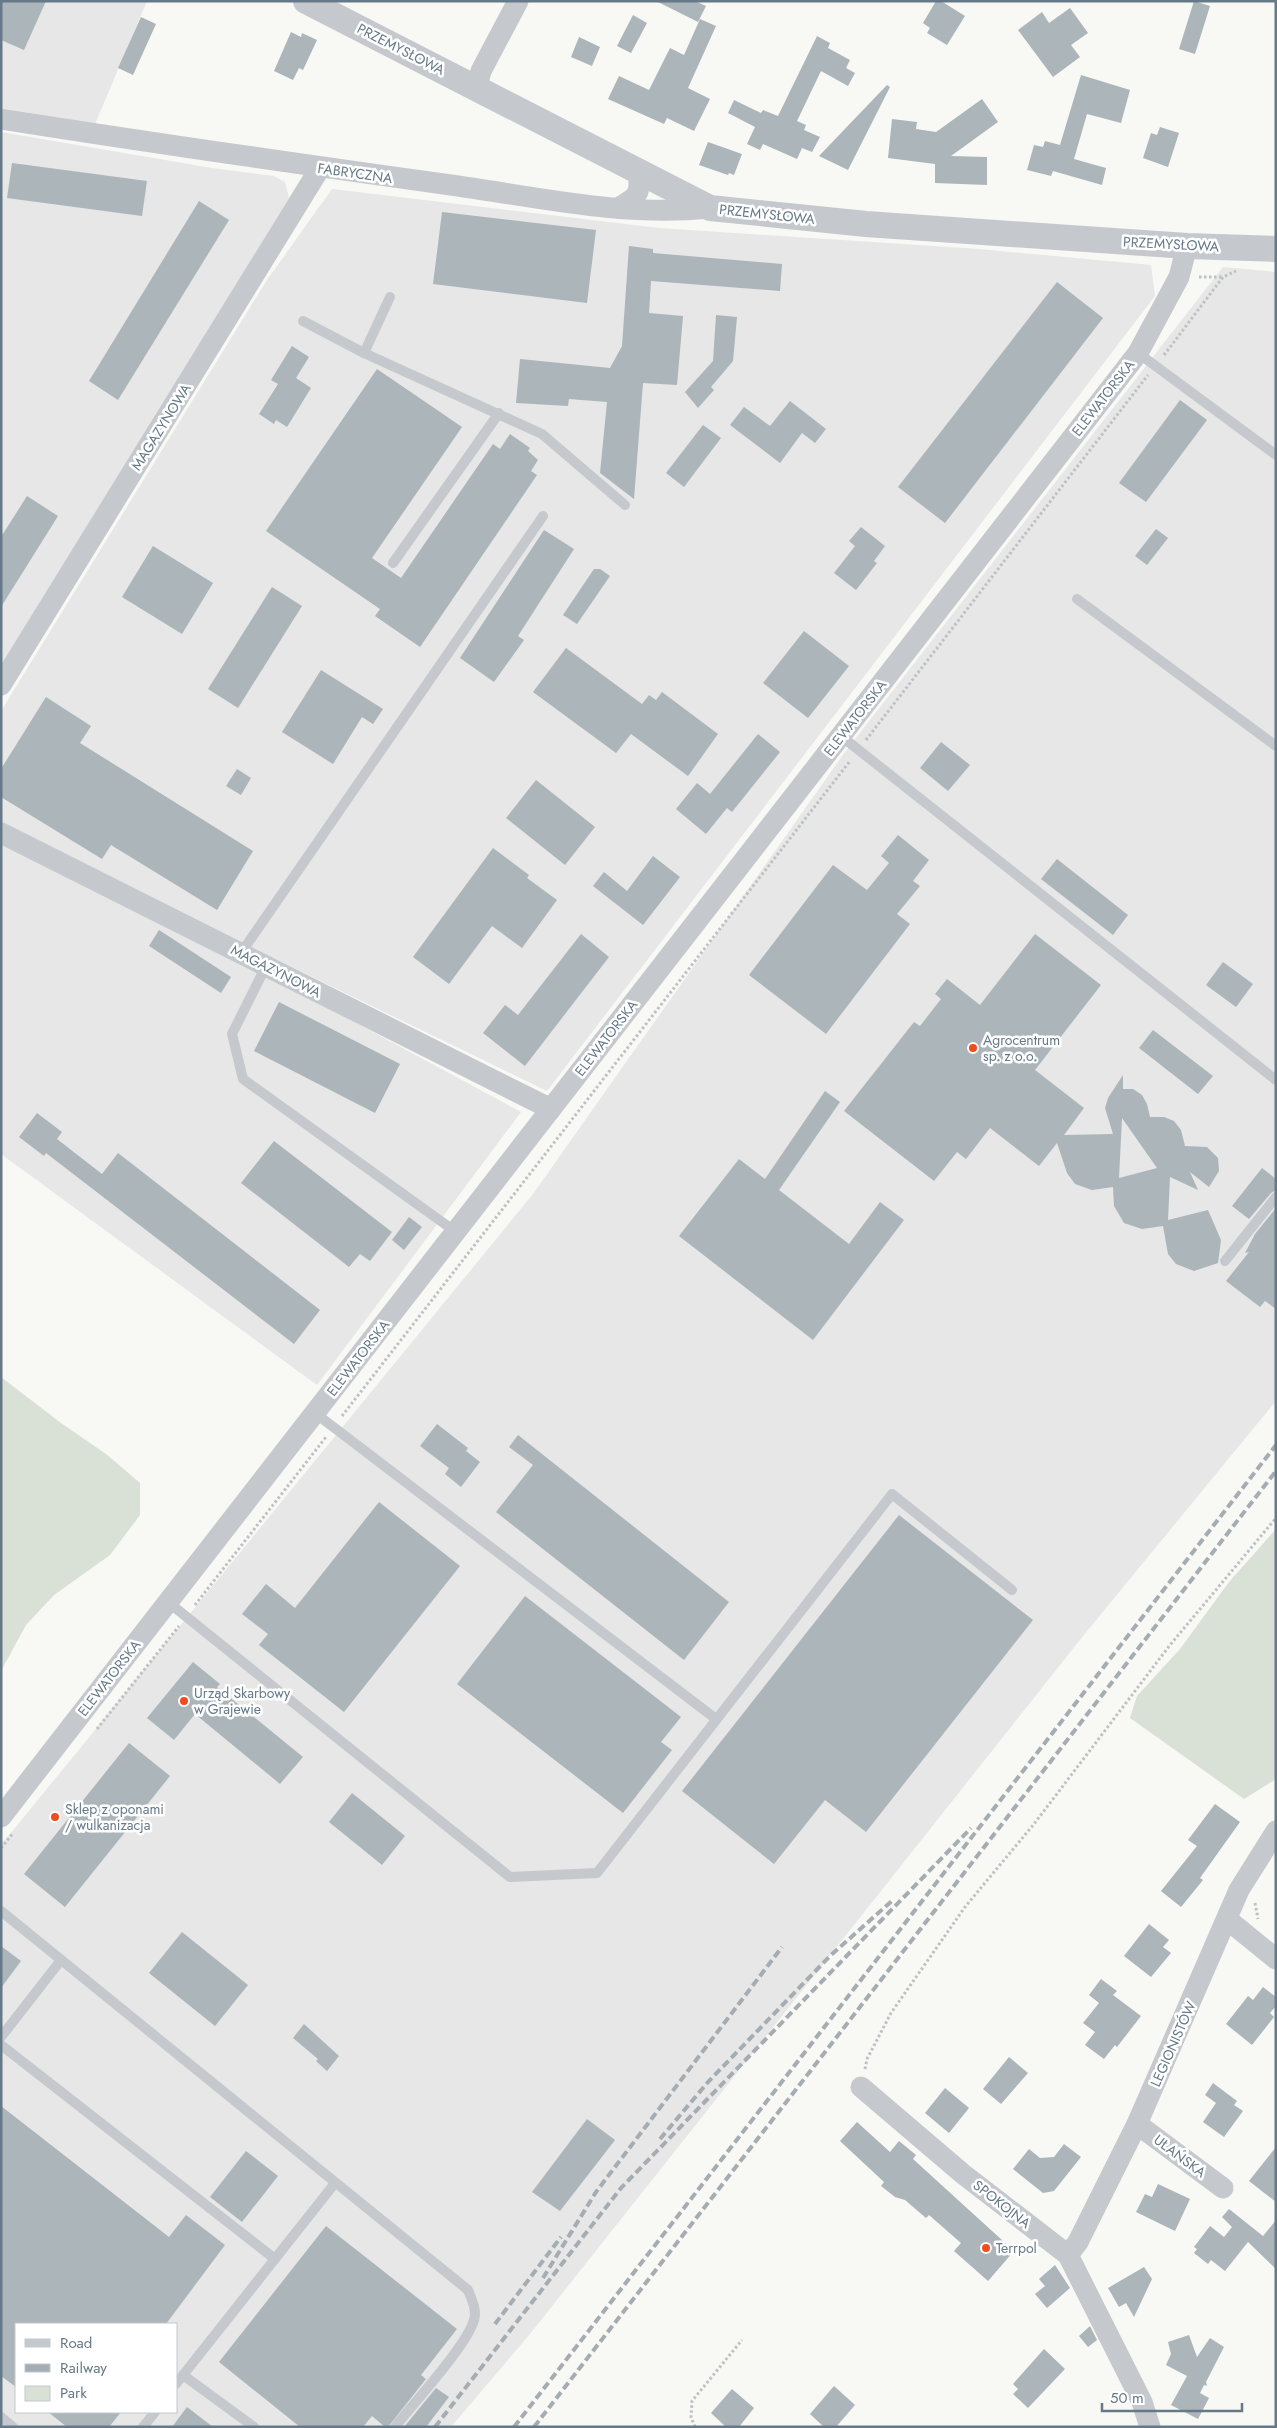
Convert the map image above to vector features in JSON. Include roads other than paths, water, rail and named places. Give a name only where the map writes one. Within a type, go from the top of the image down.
[{"type":"street","name":"PRZEMYSŁOWA","points":[[306,1],[710,208],[866,224],[1186,246],[1276,249]]},
{"type":"street","points":[[477,87],[481,71],[518,1]]},
{"type":"street","name":"FABRYCZNA","points":[[1,119],[320,168],[618,208],[680,211],[710,208]]},
{"type":"street","name":"MAGAZYNOWA","points":[[4,673],[320,168]]},
{"type":"street","points":[[618,208],[635,198],[640,189],[638,170]]},
{"type":"street","name":"ELEWATORSKA","points":[[9,1823],[168,1602],[1138,353],[1180,277],[1186,246]]},
{"type":"street","name":"MAGAZYNOWA","points":[[1,833],[551,1109]]},
{"type":"street","name":"LEGIONISTÓW","points":[[1068,2255],[1078,2242],[1137,2124],[1228,1920],[1239,1890],[1276,1831]]},
{"type":"street","points":[[1228,1920],[1276,1959]]},
{"type":"street","name":"SPOKOJNA","points":[[861,2087],[962,2174],[1068,2255],[1142,2402],[1149,2426]]},
{"type":"street","name":"UŁAŃSKA","points":[[1137,2124],[1222,2188]]},
{"type":"lane","points":[[364,353],[390,297]]},
{"type":"lane","points":[[303,321],[364,353],[499,412],[542,434],[626,505]]},
{"type":"lane","points":[[1138,353],[1276,454]]},
{"type":"lane","points":[[392,563],[499,412]]},
{"type":"lane","points":[[241,953],[543,516]]},
{"type":"lane","points":[[1077,599],[1276,746]]},
{"type":"lane","points":[[841,736],[1276,1080]]},
{"type":"lane","points":[[266,966],[232,1034],[243,1079],[456,1232]]},
{"type":"lane","points":[[1225,1261],[1276,1197]]},
{"type":"lane","points":[[315,1413],[716,1719]]},
{"type":"lane","points":[[168,1602],[510,1877],[597,1873],[892,1494],[1012,1590]]},
{"type":"lane","points":[[1,1911],[468,2290],[474,2304],[474,2319],[466,2338],[395,2427]]},
{"type":"lane","points":[[1,2037],[61,1960]]},
{"type":"lane","points":[[1,2045],[275,2259]]},
{"type":"lane","points":[[178,2382],[335,2183]]},
{"type":"lane","points":[[183,2376],[254,2427]]},
{"type":"lane","points":[[143,2427],[154,2413]]},
{"type":"lane","points":[[1,2417],[13,2427]]},
{"type":"railway","points":[[514,2427],[1276,1445]]},
{"type":"railway","points":[[534,2427],[1276,1471]]},
{"type":"railway","points":[[435,2427],[621,2188],[971,1828]]},
{"type":"railway","points":[[660,2139],[708,2082],[830,1956],[894,1899]]},
{"type":"railway","points":[[543,2278],[596,2192],[782,1947]]},
{"type":"railway","points":[[495,2324],[561,2237]]},
{"type":"place","name":"Agrocentrum sp. z o.o.","points":[[973,1048]]},
{"type":"place","name":"Urząd Skarbowy w Grajewie","points":[[184,1701]]},
{"type":"place","name":"Sklep z oponami / wulkanizacja","points":[[55,1817]]},
{"type":"place","name":"Terrpol","points":[[986,2248]]}]
